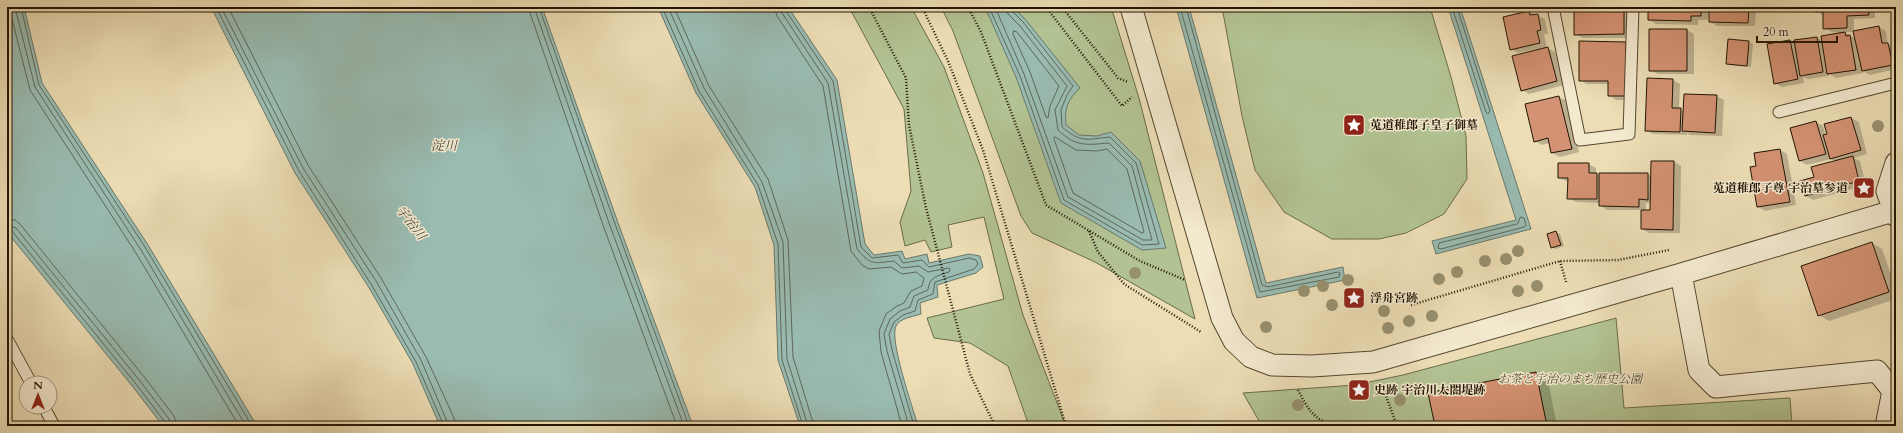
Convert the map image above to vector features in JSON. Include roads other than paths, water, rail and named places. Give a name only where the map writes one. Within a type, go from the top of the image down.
[{"type":"street","points":[[1131,7],[1222,318],[1234,341],[1251,357],[1272,365],[1312,366],[1373,362],[1895,213],[1887,191],[1896,164]]},
{"type":"street","points":[[1681,274],[1699,370],[1716,387],[1876,371],[1893,391],[1886,426]]},
{"type":"lane","points":[[1554,7],[1580,140],[1629,134],[1633,7]]},
{"type":"lane","points":[[1779,112],[1896,83]]},
{"type":"lane","points":[[7,339],[27,375]]},
{"type":"lane","points":[[48,415],[54,426]]},
{"type":"water","points":[[7,7],[24,7],[42,83],[148,245],[257,426],[163,426],[7,232]]},
{"type":"water","name":"淀川","points":[[211,7],[542,7],[617,220],[693,426],[440,426],[413,364],[368,286],[295,173]]},
{"type":"water","points":[[658,7],[788,7],[837,80],[865,244],[874,255],[902,251],[905,259],[927,254],[929,263],[969,254],[980,256],[983,267],[976,273],[937,285],[938,297],[920,303],[921,314],[903,319],[896,326],[896,345],[899,359],[918,426],[800,426],[778,360],[774,245],[755,187],[696,93]]},
{"type":"water","points":[[985,7],[1013,7],[1026,20],[1080,88],[1072,96],[1066,109],[1066,125],[1079,135],[1097,136],[1111,132],[1140,161],[1166,248],[1142,250],[1061,203],[1016,77]]},
{"type":"water","points":[[1176,7],[1189,7],[1266,283],[1343,267],[1345,280],[1257,298]]},
{"type":"water","points":[[1448,7],[1460,7],[1531,229],[1436,254],[1432,241],[1516,220]]},
{"type":"place","name":"莵道稚郎子皇子御墓","points":[[1354,125]]},
{"type":"place","name":"莵道稚郎子尊 宇治墓参道","points":[[1864,188]]},
{"type":"place","name":"浮舟宮跡","points":[[1354,298]]},
{"type":"place","name":"史跡 宇治川太閤堤跡","points":[[1359,390]]},
{"type":"water label","name":"宇治川","points":[[411,223]]},
{"type":"park label","name":"お茶と宇治のまち歴史公園","points":[[1570,379]]}]
